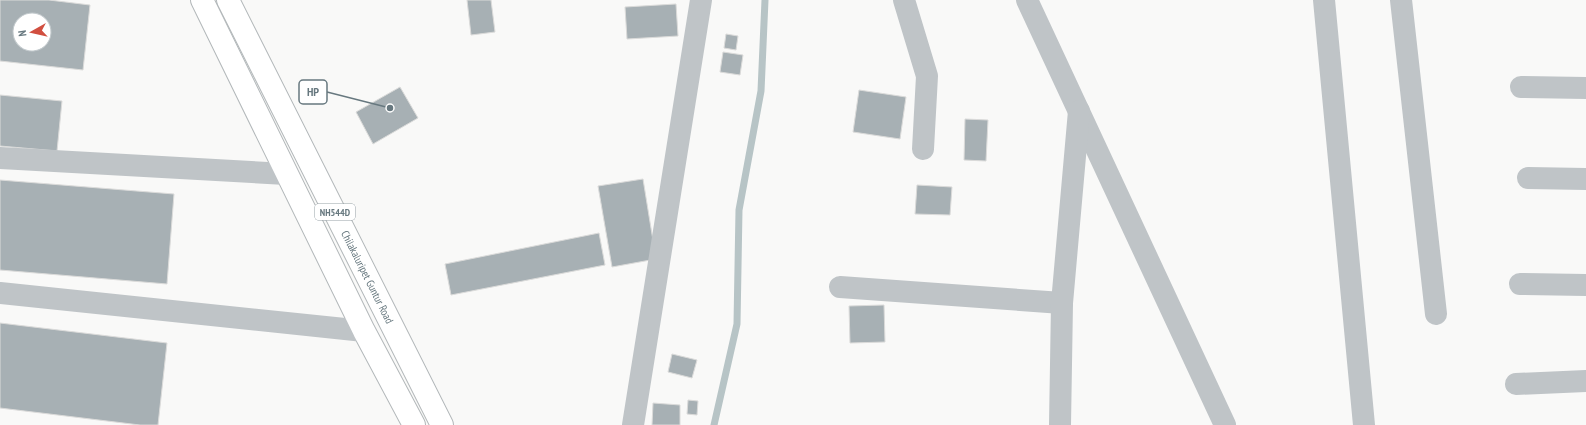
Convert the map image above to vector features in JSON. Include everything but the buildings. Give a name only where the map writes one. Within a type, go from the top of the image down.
[{"type":"highway","name":"NH544D","points":[[202,0],[364,331],[414,425]]},
{"type":"highway","name":"Chilakaluripet Guntur Road","points":[[228,0],[442,425]]},
{"type":"street","points":[[633,425],[701,0]]},
{"type":"street","points":[[904,0],[927,76],[923,149]]},
{"type":"street","points":[[1027,0],[1225,425]]},
{"type":"street","points":[[1324,0],[1364,425]]},
{"type":"street","points":[[1401,0],[1436,314]]},
{"type":"street","points":[[1521,88],[1586,88]]},
{"type":"street","points":[[1060,425],[1062,303],[1079,111]]},
{"type":"street","points":[[0,158],[286,174]]},
{"type":"street","points":[[1528,178],[1586,179]]},
{"type":"street","points":[[1520,284],[1586,285]]},
{"type":"street","points":[[840,287],[1062,303]]},
{"type":"street","points":[[0,294],[364,331]]},
{"type":"street","points":[[1516,384],[1586,381]]},
{"type":"waterway","points":[[714,425],[737,324],[739,210],[761,91],[765,0]]},
{"type":"place","name":"HP","points":[[390,108]]}]
